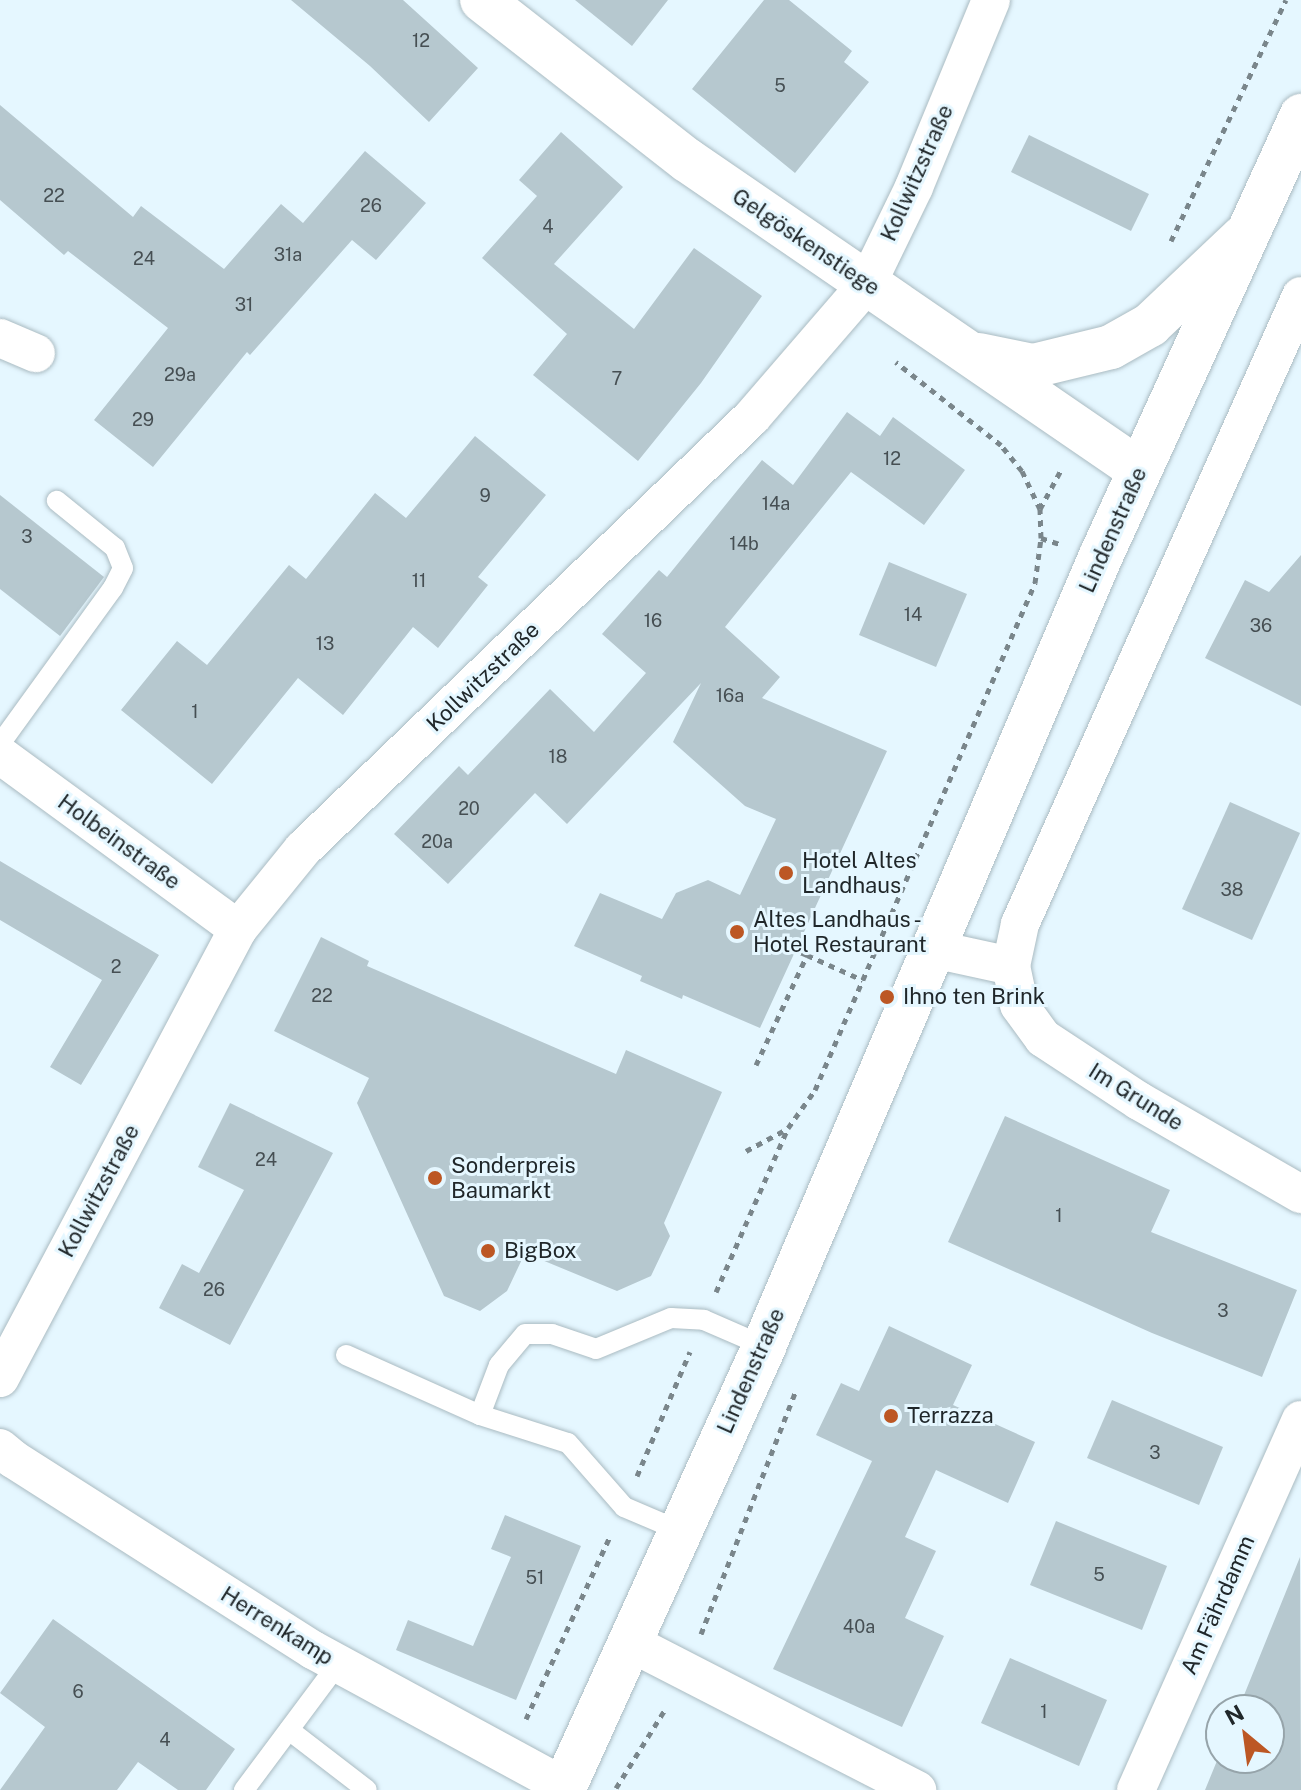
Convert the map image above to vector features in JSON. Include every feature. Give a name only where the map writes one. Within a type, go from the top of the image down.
[{"type":"main road","name":"Gelgöskenstiege","points":[[482,0],[687,160],[1139,470]]},
{"type":"main road","name":"Lindenstraße","points":[[564,1788],[631,1643],[678,1530],[764,1346],[1139,470],[1301,116]]},
{"type":"main road","points":[[968,353],[1033,366],[1111,347],[1150,325],[1243,237]]},
{"type":"street","name":"Kollwitzstraße","points":[[0,1378],[238,929],[303,849],[752,417],[867,284],[914,187],[991,0]]},
{"type":"street","points":[[933,949],[1011,966],[1020,924],[1301,296]]},
{"type":"street","points":[[0,338],[36,353]]},
{"type":"street","name":"Holbeinstraße","points":[[0,755],[238,929]]},
{"type":"street","name":"Im Grunde","points":[[1011,966],[1019,1005],[1043,1038],[1139,1101],[1301,1194]]},
{"type":"street","name":"Am Fährdamm","points":[[1136,1790],[1301,1420]]},
{"type":"street","name":"Herrenkamp","points":[[4,1461],[338,1664],[564,1788]]},
{"type":"street","points":[[631,1643],[917,1790]]},
{"type":"lane","points":[[0,744],[113,588],[123,568],[115,548],[57,501]]},
{"type":"lane","points":[[480,1415],[499,1365],[525,1334],[552,1334],[596,1349],[671,1318],[704,1320],[764,1346]]},
{"type":"lane","points":[[346,1355],[480,1415],[568,1443],[624,1507],[678,1530]]},
{"type":"lane","points":[[244,1790],[338,1664]]},
{"type":"lane","points":[[289,1730],[367,1790]]},
{"type":"path","points":[[1166,252],[1286,0]]},
{"type":"path","points":[[508,1756],[624,1507],[788,1128],[815,1090],[1035,583],[1041,538],[1040,509],[1022,471],[1001,445],[885,353]]},
{"type":"path","points":[[796,950],[863,980]]},
{"type":"path","points":[[756,1065],[807,955]]},
{"type":"path","points":[[746,1151],[788,1128]]},
{"type":"building","points":[[291,0],[403,0],[478,68],[429,122],[370,66]]},
{"type":"building","points":[[575,0],[668,0],[632,46]]},
{"type":"building","points":[[764,0],[789,0],[852,51],[844,62],[869,82],[795,173],[692,89]]},
{"type":"building","points":[[0,105],[133,217],[141,206],[224,269],[281,204],[303,223],[365,151],[426,203],[376,260],[352,240],[250,355],[247,352],[153,467],[94,420],[168,328],[68,251],[64,255],[0,200]]},
{"type":"building","points":[[561,132],[623,187],[554,264],[634,329],[694,248],[762,296],[701,383],[638,461],[533,375],[567,334],[482,258],[537,196],[519,180]]},
{"type":"building","points":[[1029,135],[1149,194],[1131,231],[1011,172]]},
{"type":"building","points":[[847,412],[880,436],[893,417],[965,470],[924,525],[851,472],[725,627],[780,677],[762,698],[887,751],[760,1028],[683,995],[682,999],[640,981],[642,976],[574,946],[600,893],[662,919],[676,893],[708,880],[740,895],[776,819],[745,806],[673,742],[701,683],[567,824],[535,793],[448,884],[394,834],[459,766],[468,775],[550,689],[594,732],[646,673],[602,634],[659,570],[667,577],[762,460],[793,485]]},
{"type":"building","points":[[475,436],[546,495],[478,577],[488,585],[438,648],[413,627],[343,715],[298,678],[212,784],[121,710],[177,641],[207,665],[289,565],[306,579],[375,493],[406,518]]},
{"type":"building","points":[[0,495],[104,577],[60,636],[0,589]]},
{"type":"building","points":[[1301,555],[1301,706],[1205,658],[1245,580],[1269,592]]},
{"type":"building","points":[[889,562],[967,594],[936,667],[859,635]]},
{"type":"building","points":[[1230,802],[1300,833],[1252,940],[1182,909]]},
{"type":"building","points":[[0,861],[159,955],[81,1085],[50,1067],[102,980],[0,920]]},
{"type":"building","points":[[321,937],[369,961],[367,966],[616,1074],[626,1050],[722,1092],[664,1223],[670,1236],[651,1276],[617,1291],[525,1253],[507,1291],[480,1311],[444,1296],[357,1103],[369,1078],[274,1031]]},
{"type":"building","points":[[230,1103],[333,1153],[230,1345],[159,1308],[182,1264],[199,1273],[244,1190],[198,1167]]},
{"type":"building","points":[[1005,1116],[1170,1190],[1151,1232],[1297,1290],[1262,1377],[1152,1333],[948,1242]]},
{"type":"building","points":[[889,1326],[972,1365],[953,1405],[1035,1442],[1008,1503],[936,1470],[905,1537],[936,1551],[905,1618],[944,1636],[902,1727],[773,1669],[872,1461],[816,1435],[841,1383],[859,1391]]},
{"type":"building","points":[[1112,1400],[1223,1447],[1199,1505],[1087,1458]]},
{"type":"building","points":[[505,1515],[581,1546],[516,1700],[396,1650],[408,1620],[473,1646],[511,1557],[491,1549]]},
{"type":"building","points":[[1056,1521],[1167,1566],[1142,1630],[1030,1585]]},
{"type":"building","points":[[1300,1557],[1301,1790],[1205,1790],[1212,1774],[1285,1774],[1285,1694],[1244,1694]]},
{"type":"building","points":[[53,1619],[235,1749],[206,1790],[178,1790],[138,1762],[117,1790],[0,1790],[45,1727],[0,1693]]},
{"type":"building","points":[[1010,1658],[1107,1700],[1079,1766],[981,1723]]},
{"type":"place","name":"Hotel Altes Landhaus","points":[[786,873]]},
{"type":"place","name":"Altes Landhaus - Hotel Restaurant","points":[[737,932]]},
{"type":"place","name":"Ihno ten Brink","points":[[887,997]]},
{"type":"place","name":"Sonderpreis Baumarkt","points":[[435,1178]]},
{"type":"place","name":"BigBox","points":[[488,1251]]},
{"type":"place","name":"Terrazza","points":[[891,1416]]}]
